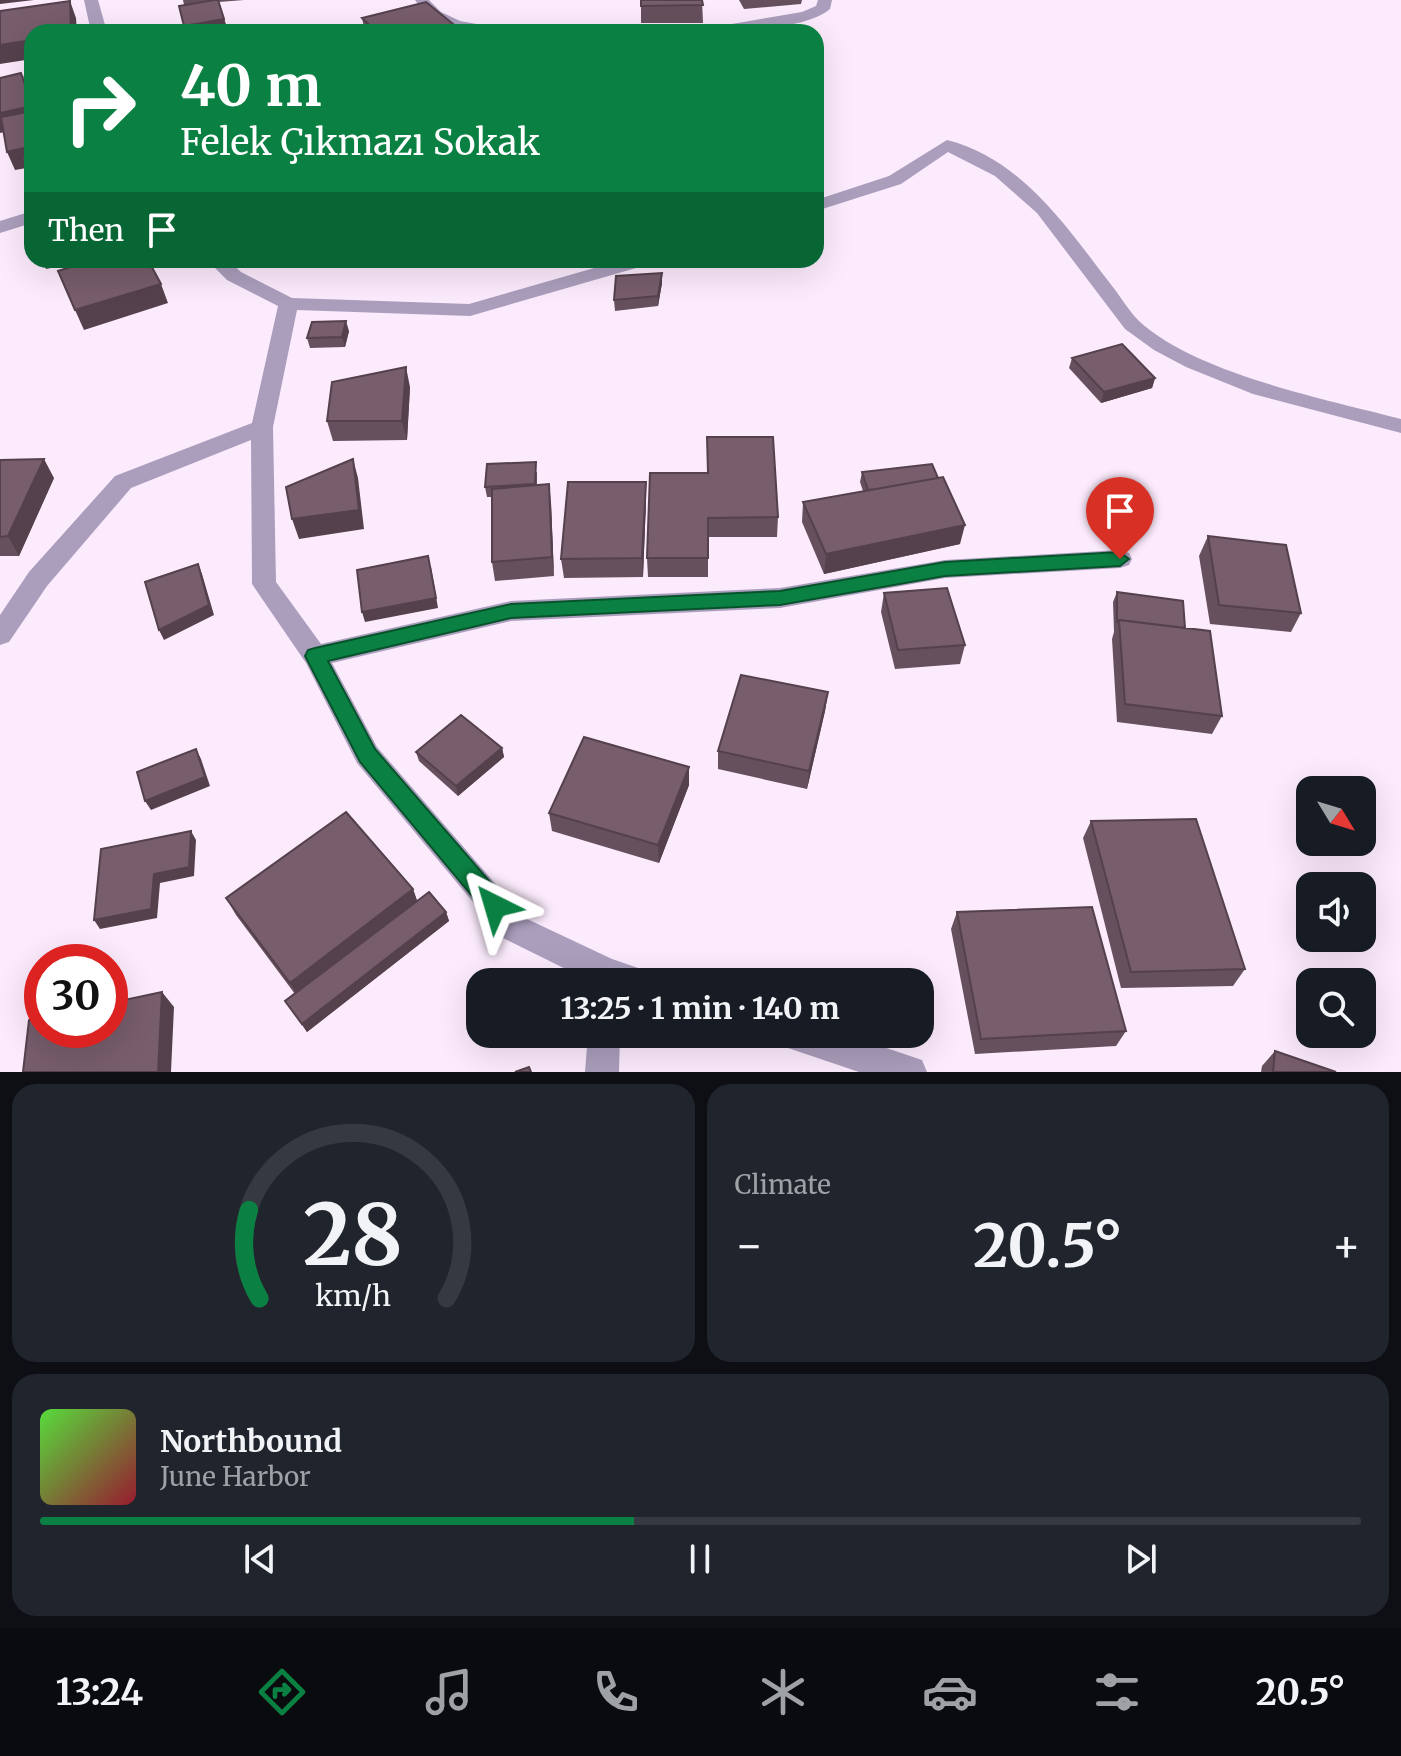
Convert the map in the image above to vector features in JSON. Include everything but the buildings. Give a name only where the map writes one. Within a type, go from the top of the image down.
[{"type":"street","points":[[91,0],[97,24]]},
{"type":"street","points":[[422,0],[426,8],[444,20],[462,24]]},
{"type":"street","points":[[760,24],[805,16],[823,9],[825,0]]},
{"type":"street","points":[[0,85],[24,80]]},
{"type":"street","points":[[824,203],[895,180],[947,145],[1001,172],[1043,209],[1102,281],[1132,325],[1151,340],[1184,359],[1222,374],[1401,426]]},
{"type":"street","points":[[0,227],[24,220]]},
{"type":"street","points":[[226,268],[234,276],[288,304],[470,310],[615,268]]},
{"type":"street","points":[[288,304],[262,427],[264,584],[315,656],[367,755],[514,928],[595,968]]},
{"type":"street","points":[[0,635],[38,579],[123,482],[262,427]]},
{"type":"street","points":[[315,656],[511,611],[780,598],[945,569],[1120,559]]},
{"type":"street","points":[[602,1072],[603,1048]]},
{"type":"street","points":[[837,1048],[910,1072]]},
{"type":"route","points":[[495,906],[367,755],[315,656],[511,611],[780,598],[945,569],[1120,559]]}]
